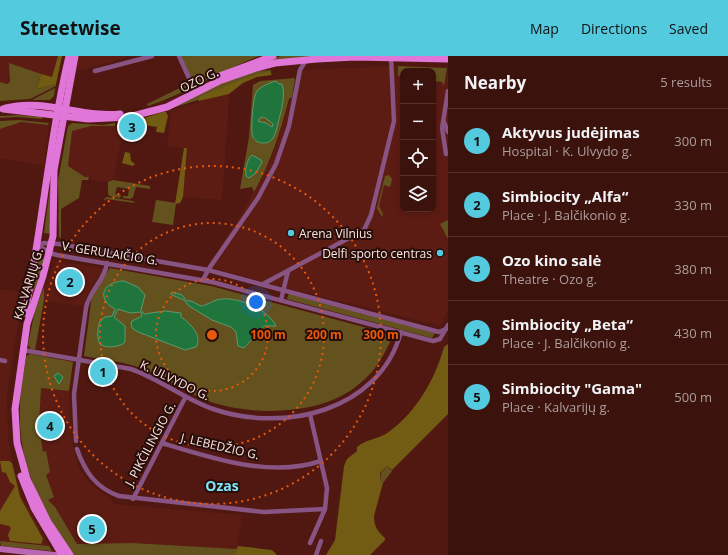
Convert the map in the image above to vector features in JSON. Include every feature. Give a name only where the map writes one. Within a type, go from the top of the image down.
[{"type":"main road","name":"KALVARIJŲ G.","points":[[36,507],[21,464],[17,443],[16,398],[30,314],[52,243],[54,224],[53,178],[69,56]]},
{"type":"main road","name":"KALVARIJŲ G.","points":[[61,108],[75,56]]},
{"type":"main road","name":"OZO G.","points":[[1,110],[23,106],[61,108],[96,113],[128,113],[158,106],[238,68],[273,56]]},
{"type":"main road","name":"OZO G.","points":[[1,110],[100,120],[138,116],[167,107],[220,81],[242,73],[256,68],[291,61],[306,59],[392,57],[448,59]]},
{"type":"main road","name":"KALVARIJŲ G.","points":[[60,116],[13,389],[12,413],[16,455],[24,485],[66,554]]},
{"type":"main road","points":[[0,549],[55,555]]},
{"type":"street","points":[[95,71],[152,56]]},
{"type":"street","points":[[179,56],[194,89]]},
{"type":"street","points":[[263,284],[288,272],[364,230],[368,222],[394,121],[392,57]]},
{"type":"street","points":[[204,280],[208,270],[258,198],[276,164],[288,126],[300,70],[306,59]]},
{"type":"street","points":[[291,61],[300,70]]},
{"type":"street","points":[[446,154],[443,137],[448,90]]},
{"type":"street","points":[[444,122],[448,132]]},
{"type":"street","name":"V. GERULAIČIO G.","points":[[37,245],[52,243],[208,270],[439,332]]},
{"type":"street","name":"V. GERULAIČIO G.","points":[[37,245],[50,253],[204,280],[432,341],[440,339]]},
{"type":"street","points":[[76,441],[73,409],[78,359],[87,301],[105,271],[107,263]]},
{"type":"street","points":[[280,300],[288,272]]},
{"type":"street","points":[[440,339],[439,332],[447,327]]},
{"type":"street","points":[[440,339],[447,327]]},
{"type":"street","name":"K. ULVYDO G.","points":[[23,350],[78,359],[139,372],[156,380],[186,398],[219,411],[242,416],[269,418],[310,414],[350,400],[371,383],[387,364],[394,352],[401,332]]},
{"type":"street","name":"J. PIKČILINGIO G.","points":[[133,499],[186,398]]},
{"type":"street","points":[[310,414],[327,488],[325,509],[310,543]]},
{"type":"street","name":"J. LEBEDŽIO G.","points":[[162,442],[224,460],[260,466],[287,466],[321,462]]},
{"type":"street","points":[[78,449],[89,475],[100,487],[113,494],[133,499],[264,512],[325,509]]},
{"type":"street","points":[[316,555],[321,541]]},
{"type":"shaded area","points":[[0,56],[58,56],[52,77],[8,75],[10,82],[8,84],[0,82]]},
{"type":"shaded area","points":[[58,56],[62,56],[56,84],[37,89],[41,74],[52,77]]},
{"type":"shaded area","points":[[78,56],[126,56],[125,58],[81,70],[76,69]]},
{"type":"shaded area","points":[[181,56],[259,56],[176,95],[148,106],[147,104],[192,82]]},
{"type":"shaded area","points":[[281,56],[328,56],[256,63]]},
{"type":"shaded area","points":[[9,63],[41,74],[37,89],[56,84],[56,86],[30,99],[0,101],[0,82],[7,84],[10,82]]},
{"type":"shaded area","points":[[398,66],[398,76],[400,77],[400,212],[436,212],[436,81],[442,82],[444,85],[448,68],[448,310],[440,326],[275,285],[207,266],[241,215],[272,157],[295,84],[297,70]]},
{"type":"shaded area","points":[[398,66],[447,68],[444,86],[442,82],[436,81],[436,68],[400,68],[400,77],[398,76]]},
{"type":"shaded area","points":[[271,70],[271,73],[256,74],[198,100],[172,108],[213,87],[249,72]]},
{"type":"shaded area","points":[[270,72],[272,75],[257,77],[243,83],[229,94],[198,100],[201,96],[256,74]]},
{"type":"shaded area","points":[[295,78],[292,97],[289,99],[274,147],[260,180],[254,192],[252,187],[240,189],[249,137],[253,85],[260,81]]},
{"type":"shaded area","points":[[276,81],[279,84],[282,84],[283,88],[282,109],[274,137],[270,142],[260,143],[255,140],[252,134],[254,100],[257,91],[263,86]],"holes":[[[264,117],[273,124],[272,127],[266,123],[258,121],[260,118]]]},
{"type":"shaded area","points":[[55,88],[54,96],[50,100],[32,100]]},
{"type":"shaded area","points":[[224,94],[229,94],[229,98],[222,200],[183,197],[187,149],[167,146],[171,111]]},
{"type":"shaded area","points":[[166,112],[168,116],[164,133],[156,132],[157,127],[137,124],[138,120]]},
{"type":"shaded area","points":[[18,115],[43,117],[42,119],[17,117],[0,118],[0,116]]},
{"type":"shaded area","points":[[19,120],[49,123],[48,125],[21,122],[0,129],[0,121]]},
{"type":"shaded area","points":[[21,122],[49,126],[44,166],[0,158],[0,129]]},
{"type":"shaded area","points":[[72,123],[103,125],[115,123],[115,126],[91,126],[72,131],[68,166],[85,177],[89,177],[88,180],[82,180],[79,198],[61,209],[61,239],[59,236],[58,181],[68,126]]},
{"type":"shaded area","points":[[91,126],[115,126],[121,142],[113,180],[110,182],[91,180],[91,177],[85,177],[68,166],[72,130]]},
{"type":"shaded area","points":[[184,148],[187,148],[183,197],[180,203],[175,204]]},
{"type":"shaded area","points":[[125,152],[130,153],[131,161],[135,164],[133,166],[122,163]]},
{"type":"shaded area","points":[[252,155],[262,162],[256,173],[249,178],[246,176],[246,167]]},
{"type":"shaded area","points":[[389,175],[392,179],[390,187],[384,185],[379,206],[383,214],[382,217],[377,208],[385,176]]},
{"type":"shaded area","points":[[113,180],[150,186],[150,189],[136,187],[133,197],[130,199],[123,198],[123,196],[128,196],[129,189],[117,187],[115,194],[121,195],[120,198],[109,196],[108,182]]},
{"type":"shaded area","points":[[50,188],[51,234],[44,233]]},
{"type":"shaded area","points":[[107,197],[133,201],[135,203],[106,199],[105,201],[104,199]]},
{"type":"shaded area","points":[[156,200],[176,203],[173,225],[152,222]]},
{"type":"shaded area","points":[[448,220],[448,239],[440,224]]},
{"type":"shaded area","points":[[39,258],[46,259],[34,291],[33,290]]},
{"type":"shaded area","points":[[56,261],[100,268],[102,270],[87,295],[84,306],[44,300],[44,287]]},
{"type":"shaded area","points":[[110,268],[211,286],[393,335],[387,349],[370,374],[359,384],[344,394],[327,402],[309,407],[269,411],[249,410],[214,403],[188,392],[139,367],[84,356],[92,295]]},
{"type":"shaded area","points":[[124,281],[138,287],[145,295],[141,310],[144,314],[165,311],[181,313],[181,317],[192,326],[197,334],[198,343],[196,347],[185,350],[138,332],[132,328],[131,324],[132,321],[142,316],[141,312],[130,313],[118,309],[114,317],[125,326],[125,342],[113,347],[102,346],[99,342],[98,336],[100,321],[105,317],[112,316],[115,309],[107,303],[104,298],[105,290],[115,282]]},
{"type":"shaded area","points":[[44,287],[44,300],[35,350],[31,349],[28,345],[35,310]]},
{"type":"shaded area","points":[[0,289],[23,293],[7,394],[8,437],[11,457],[23,498],[49,546],[0,541]]},
{"type":"shaded area","points":[[173,292],[182,295],[187,301],[191,301],[201,306],[222,299],[244,302],[267,315],[276,326],[264,326],[244,348],[238,346],[236,332],[231,327],[212,320],[189,306],[184,300],[172,295],[171,293]]},
{"type":"shaded area","points":[[289,293],[435,333],[432,338],[287,299]]},
{"type":"shaded area","points":[[448,344],[448,414],[392,470],[387,466],[380,473],[380,481],[383,483],[374,520],[376,528],[385,540],[370,555],[326,555],[335,540],[344,466],[347,459],[357,451],[357,447],[361,444],[386,434],[409,414],[424,394],[436,371],[444,347]]},
{"type":"shaded area","points":[[31,354],[73,362],[69,391],[41,388],[39,426],[43,452],[46,451],[50,472],[46,475],[54,497],[48,500],[55,507],[77,544],[132,543],[237,549],[234,555],[74,555],[51,521],[27,466],[20,427],[20,406],[26,357]]},
{"type":"shaded area","points":[[58,373],[63,377],[59,384],[54,376]]},
{"type":"shaded area","points":[[41,388],[69,391],[71,435],[78,467],[90,484],[112,499],[113,504],[242,515],[237,549],[132,543],[77,544],[55,507],[48,500],[54,497],[45,475],[46,451],[43,452],[39,426]]},
{"type":"shaded area","points":[[0,461],[9,461],[12,463],[20,497],[43,539],[41,544],[10,541],[8,535],[11,528],[0,524],[0,511],[15,486],[10,482],[6,473],[2,472]]},
{"type":"shaded area","points":[[387,466],[392,471],[383,483],[380,481],[381,473]]},
{"type":"shaded area","points":[[0,541],[49,546],[52,551],[1,546]]},
{"type":"shaded area","points":[[238,546],[272,550],[277,555],[234,555]]},
{"type":"place","name":"Ozo kino salė","points":[[132,127]]},
{"type":"place","name":"Arena Vilnius","points":[[291,233]]},
{"type":"place","name":"Delfi sporto centras","points":[[440,253]]},
{"type":"place","name":"Simbiocity „Alfa“","points":[[70,282]]},
{"type":"place","name":"Aktyvus judėjimas","points":[[103,372]]},
{"type":"place","name":"Simbiocity „Beta“","points":[[50,426]]},
{"type":"place","name":"Simbiocity \"Gama\"","points":[[92,529]]},
{"type":"district","name":"Ozas","points":[[222,485]]}]
